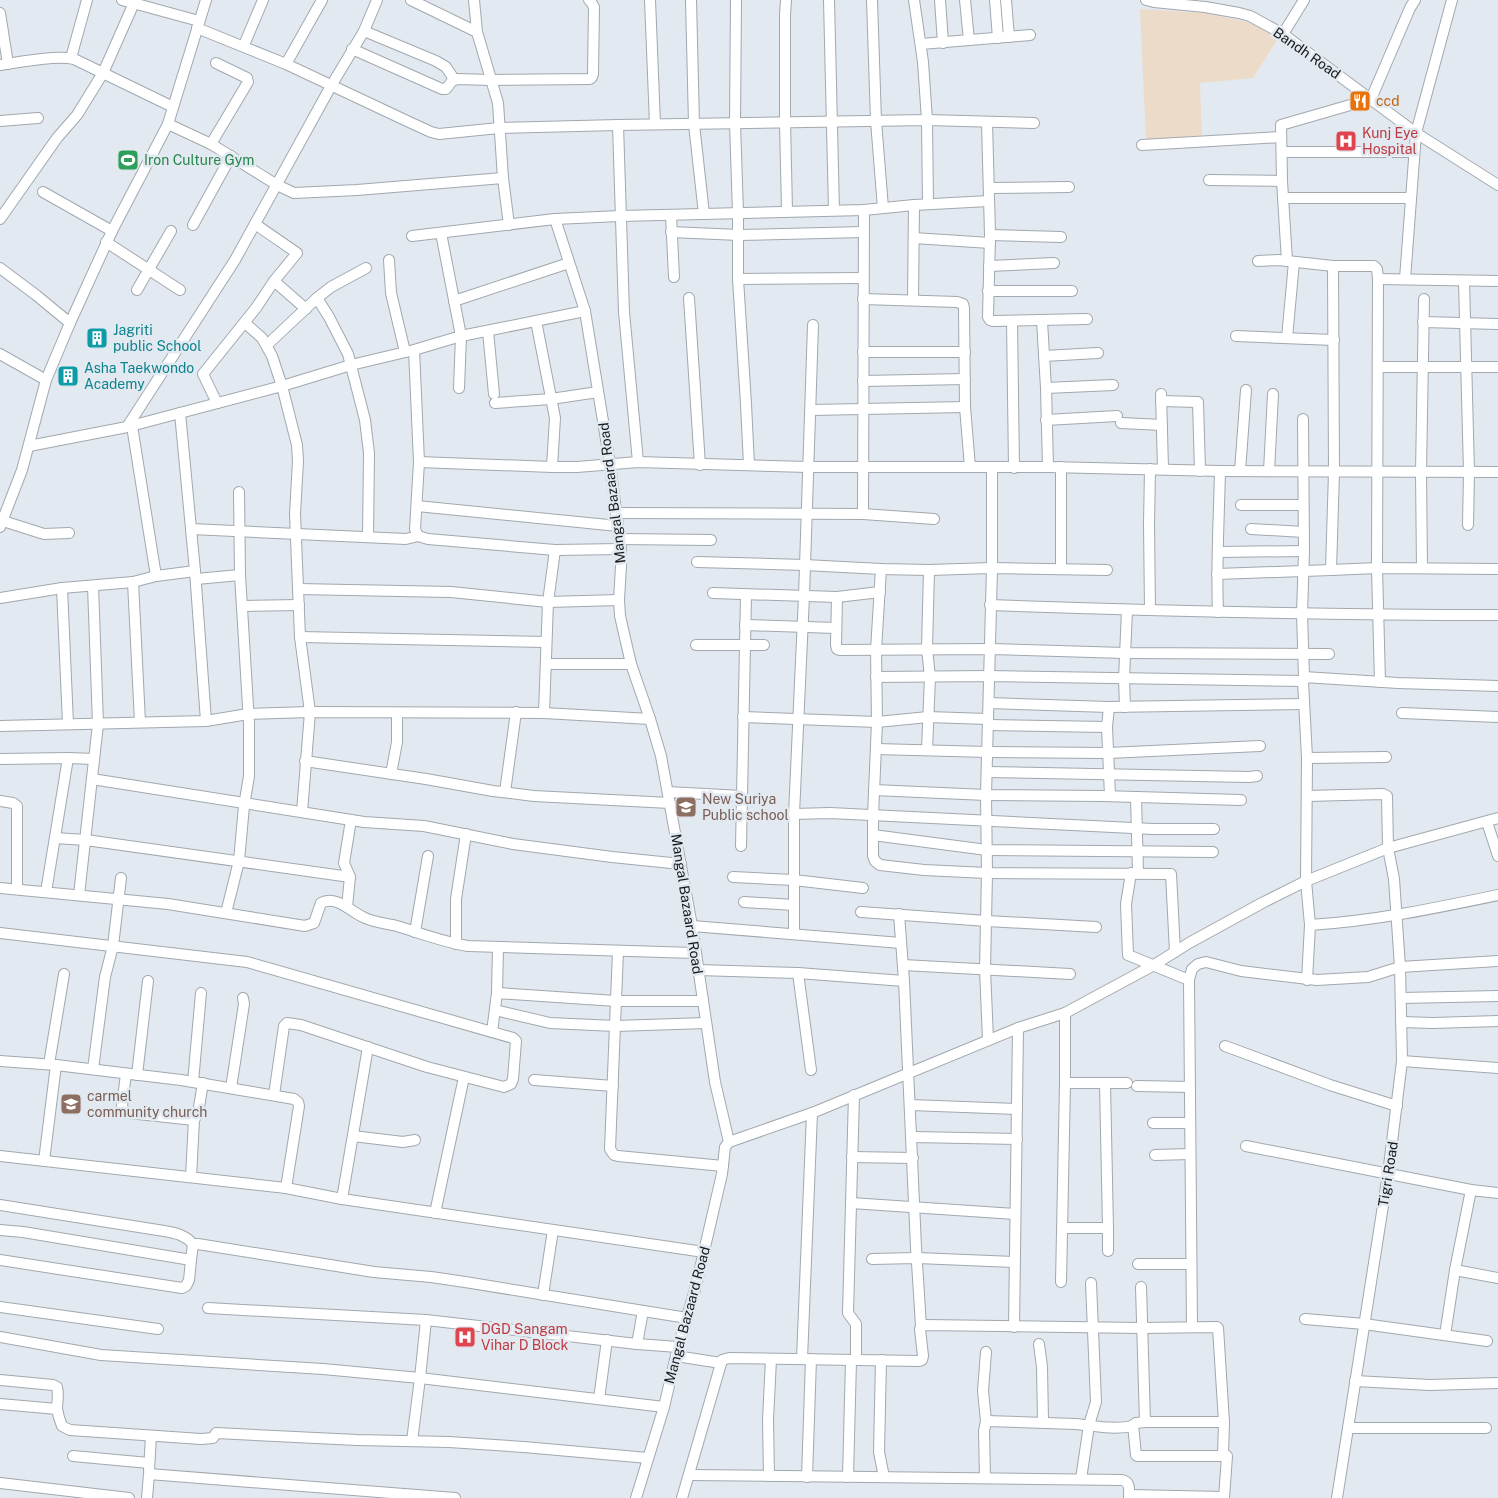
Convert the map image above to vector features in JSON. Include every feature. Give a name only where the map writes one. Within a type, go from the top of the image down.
[{"type":"street","points":[[71,58],[87,0]]},
{"type":"street","points":[[122,0],[198,24],[407,122],[435,133],[444,134],[499,128],[832,121],[927,120],[1034,123]]},
{"type":"street","points":[[69,533],[44,534],[2,524],[22,470],[46,380],[106,242],[168,124],[206,0]]},
{"type":"street","points":[[244,45],[263,0]]},
{"type":"street","points":[[286,64],[322,0]]},
{"type":"street","points":[[156,576],[129,427],[255,224],[330,86],[364,30],[377,0]]},
{"type":"street","points":[[411,0],[477,32]]},
{"type":"street","points":[[474,0],[477,32],[498,103],[503,178],[509,225]]},
{"type":"street","points":[[454,79],[590,79],[592,77],[594,7],[589,0]]},
{"type":"street","points":[[650,0],[655,124]]},
{"type":"street","points":[[691,0],[694,124],[704,214]]},
{"type":"street","points":[[736,0],[734,123],[739,236],[738,279],[749,465]]},
{"type":"street","points":[[786,0],[785,122],[787,211]]},
{"type":"street","points":[[829,0],[834,210]]},
{"type":"street","points":[[872,0],[876,121],[883,208]]},
{"type":"street","points":[[914,0],[921,44],[927,120],[928,204]]},
{"type":"street","points":[[940,0],[943,43]]},
{"type":"street","points":[[965,0],[969,40]]},
{"type":"street","points":[[995,0],[998,38]]},
{"type":"street","points":[[1006,0],[1009,37]]},
{"type":"street","name":"Bandh Road","points":[[1146,0],[1206,4],[1250,16],[1283,34],[1416,133],[1498,185]]},
{"type":"street","points":[[1283,34],[1304,0]]},
{"type":"street","points":[[1287,338],[1290,262],[1282,181],[1282,125],[1371,99],[1415,0]]},
{"type":"street","points":[[1405,279],[1416,133],[1452,0]]},
{"type":"street","points":[[0,219],[57,138],[77,115],[103,73],[134,3]]},
{"type":"street","points":[[0,13],[4,64],[71,58],[173,107]]},
{"type":"street","points":[[364,30],[436,61],[446,67],[454,79]]},
{"type":"street","points":[[921,44],[1030,35]]},
{"type":"street","points":[[352,49],[440,89],[446,89],[454,79]]},
{"type":"street","points":[[211,144],[248,82],[247,78],[216,64]]},
{"type":"street","points":[[0,121],[38,118]]},
{"type":"street","points":[[986,122],[990,239],[987,314],[990,320],[1086,319]]},
{"type":"street","points":[[168,124],[211,144],[277,185],[294,193],[357,190],[503,178]]},
{"type":"street","points":[[618,125],[624,312],[638,462]]},
{"type":"street","points":[[1142,145],[1281,138]]},
{"type":"street","points":[[1282,152],[1414,152]]},
{"type":"street","points":[[193,225],[231,156]]},
{"type":"street","points":[[1209,180],[1282,181]]},
{"type":"street","points":[[989,188],[1069,187]]},
{"type":"street","points":[[43,192],[112,231]]},
{"type":"street","points":[[1283,198],[1410,198]]},
{"type":"street","points":[[412,236],[555,220],[620,216],[864,210],[989,201]]},
{"type":"street","points":[[913,300],[914,205]]},
{"type":"street","points":[[863,514],[864,210]]},
{"type":"street","points":[[671,215],[674,277]]},
{"type":"street","name":"Mangal Bazaard Road","points":[[555,220],[584,311],[610,464],[618,526],[621,566],[619,600],[623,632],[631,664],[661,756],[692,926],[715,1082],[729,1142],[725,1147],[723,1166],[695,1290],[677,1351],[664,1407],[636,1498]]},
{"type":"street","points":[[217,403],[204,378],[204,374],[297,253],[255,224]]},
{"type":"street","points":[[137,290],[171,231]]},
{"type":"street","points":[[671,232],[739,236],[864,232]]},
{"type":"street","points":[[440,233],[461,336],[460,388]]},
{"type":"street","points":[[914,238],[990,239],[1061,237]]},
{"type":"street","points":[[106,242],[180,290]]},
{"type":"street","points":[[389,260],[391,293],[409,351],[419,462],[415,529],[418,536]]},
{"type":"street","points":[[1258,261],[1333,266],[1374,266],[1377,269],[1377,568],[1380,682]]},
{"type":"street","points":[[454,301],[569,263]]},
{"type":"street","points":[[989,266],[1054,263]]},
{"type":"street","points":[[1331,570],[1334,472],[1333,266]]},
{"type":"street","points":[[0,268],[70,323]]},
{"type":"street","points":[[267,345],[317,298],[341,281],[366,268]]},
{"type":"street","points":[[738,279],[863,278]]},
{"type":"street","points":[[1378,279],[1498,281]]},
{"type":"street","points":[[274,281],[306,309]]},
{"type":"street","points":[[1464,281],[1469,472],[1468,525]]},
{"type":"street","points":[[988,291],[1072,291]]},
{"type":"street","points":[[317,298],[343,342],[365,420],[369,453],[368,537]]},
{"type":"street","points":[[689,298],[700,464]]},
{"type":"street","points":[[863,299],[957,302],[963,304],[965,407],[970,467]]},
{"type":"street","points":[[1422,568],[1421,472],[1424,299]]},
{"type":"street","points":[[29,446],[129,427],[461,336],[584,311]]},
{"type":"street","points":[[1042,320],[1048,467]]},
{"type":"street","points":[[536,321],[555,418],[552,467]]},
{"type":"street","points":[[1012,321],[1014,468]]},
{"type":"street","points":[[1423,322],[1498,324]]},
{"type":"street","points":[[245,323],[267,345],[282,386],[297,445],[295,514],[300,637],[310,712],[302,812]]},
{"type":"street","points":[[794,934],[794,814],[804,596],[813,325]]},
{"type":"street","points":[[488,331],[495,399],[551,398],[598,392]]},
{"type":"street","points":[[1236,336],[1334,340]]},
{"type":"street","points":[[863,352],[965,352]]},
{"type":"street","points":[[1044,356],[1098,353]]},
{"type":"street","points":[[0,354],[46,380]]},
{"type":"street","points":[[1378,367],[1498,368]]},
{"type":"street","points":[[863,381],[965,379]]},
{"type":"street","points":[[1046,388],[1113,385]]},
{"type":"street","points":[[1240,471],[1246,390]]},
{"type":"street","points":[[1269,471],[1273,394]]},
{"type":"street","points":[[1163,469],[1161,398],[1198,402],[1200,470]]},
{"type":"street","points":[[811,410],[965,407]]},
{"type":"street","points":[[180,413],[196,575],[206,721]]},
{"type":"street","points":[[1303,419],[1303,704],[1307,758],[1306,881],[1310,925],[1307,980]]},
{"type":"street","points":[[1046,420],[1119,420],[1162,425]]},
{"type":"street","points":[[419,462],[552,467],[638,462],[808,467],[1061,467],[1304,472],[1498,472]]},
{"type":"street","points":[[988,1040],[985,970],[988,822],[986,795],[992,568],[992,467]]},
{"type":"street","points":[[1061,467],[1061,568]]},
{"type":"street","points":[[1150,469],[1148,524],[1150,610]]},
{"type":"street","points":[[1218,612],[1217,574],[1220,471]]},
{"type":"street","points":[[226,913],[239,862],[244,803],[249,776],[249,723],[240,575],[239,492]]},
{"type":"street","points":[[1241,505],[1303,505]]},
{"type":"street","points":[[416,506],[618,526]]},
{"type":"street","points":[[616,513],[863,514],[934,519]]},
{"type":"street","points":[[191,529],[368,537],[406,538],[418,536],[428,539],[555,550],[620,544],[711,540]]},
{"type":"street","points":[[1251,529],[1304,532]]},
{"type":"street","points":[[544,713],[548,602],[555,550]]},
{"type":"street","points":[[1218,552],[1304,551]]},
{"type":"street","points":[[697,562],[805,565],[881,570],[1061,568],[1107,570]]},
{"type":"street","points":[[1217,574],[1377,568],[1498,569]]},
{"type":"street","points":[[881,570],[876,650],[876,749],[873,816],[875,861],[880,865],[915,869],[987,873],[1171,874],[1175,952]]},
{"type":"street","points":[[927,750],[930,677],[927,649],[929,570]]},
{"type":"street","points":[[0,598],[62,588],[133,582],[156,576],[240,575]]},
{"type":"street","points":[[133,582],[140,722]]},
{"type":"street","points":[[79,895],[98,724],[93,586]]},
{"type":"street","points":[[62,588],[68,724]]},
{"type":"street","points":[[298,589],[451,592],[548,602],[619,600]]},
{"type":"street","points":[[713,593],[837,597],[880,592]]},
{"type":"street","points":[[741,846],[746,595]]},
{"type":"street","points":[[837,597],[837,649],[990,649],[1125,653],[1329,654]]},
{"type":"street","points":[[242,606],[299,605]]},
{"type":"street","points":[[990,605],[1302,614],[1498,615]]},
{"type":"street","points":[[1125,707],[1124,679],[1127,610]]},
{"type":"street","points":[[745,626],[836,628]]},
{"type":"street","points":[[300,637],[546,642]]},
{"type":"street","points":[[696,645],[745,644],[764,646]]},
{"type":"street","points":[[547,664],[631,664]]},
{"type":"street","points":[[876,678],[989,676],[1124,679],[1304,679],[1498,686]]},
{"type":"street","points":[[989,703],[1109,707],[1303,704]]},
{"type":"street","points":[[1109,707],[1107,727],[1110,796]]},
{"type":"street","points":[[0,726],[206,721],[248,714],[310,712],[516,712],[650,718]]},
{"type":"street","points":[[505,792],[516,712]]},
{"type":"street","points":[[391,774],[397,742],[397,713]]},
{"type":"street","points":[[1402,713],[1498,717]]},
{"type":"street","points":[[743,717],[876,722],[928,717],[988,722],[1107,727]]},
{"type":"street","points":[[876,749],[1108,753],[1260,746]]},
{"type":"street","points":[[1307,758],[1386,757]]},
{"type":"street","points":[[46,892],[68,758]]},
{"type":"street","points":[[0,759],[94,759]]},
{"type":"street","points":[[305,761],[505,792],[599,800],[742,796]]},
{"type":"street","points":[[987,772],[1257,776]]},
{"type":"street","points":[[92,779],[364,822],[424,826],[513,844],[681,864]]},
{"type":"street","points":[[874,790],[986,795],[1241,800]]},
{"type":"street","name":"Tigri Road","points":[[1307,796],[1386,795],[1388,798],[1388,848],[1394,879],[1400,967],[1402,1061],[1397,1106],[1337,1498]]},
{"type":"street","points":[[1136,797],[1138,852],[1135,873],[1126,904],[1128,955],[1189,980]]},
{"type":"street","points":[[0,801],[13,803],[17,806],[16,889]]},
{"type":"street","points":[[794,814],[830,813],[988,822],[1214,829]]},
{"type":"street","points":[[729,1142],[812,1113],[1018,1028],[1065,1014],[1262,903],[1306,881],[1388,848],[1498,818]]},
{"type":"street","points":[[347,907],[350,877],[344,863],[351,820]]},
{"type":"street","points":[[1487,822],[1498,856]]},
{"type":"street","points":[[456,944],[456,899],[466,834]]},
{"type":"street","points":[[873,835],[987,850],[1213,852]]},
{"type":"street","points":[[55,838],[86,840],[350,877]]},
{"type":"street","points":[[415,932],[428,856]]},
{"type":"street","points":[[733,877],[794,880],[863,888]]},
{"type":"street","points":[[93,1069],[105,977],[113,946],[121,878]]},
{"type":"street","points":[[0,888],[168,904],[307,926],[314,924],[321,904],[332,901],[370,920],[456,944],[695,953]]},
{"type":"street","points":[[1310,925],[1397,915],[1498,896]]},
{"type":"street","points":[[744,902],[794,905]]},
{"type":"street","points":[[861,912],[986,922],[1096,927]]},
{"type":"street","points":[[682,1498],[722,1360],[729,1358],[771,1358],[922,1360],[909,1072],[899,914]]},
{"type":"street","points":[[692,926],[901,943]]},
{"type":"street","points":[[0,933],[247,962],[513,1038],[516,1041],[513,1075],[510,1084],[504,1086],[464,1077],[368,1046],[301,1026],[287,1024],[284,1026],[274,1095]]},
{"type":"street","points":[[492,1032],[497,994],[498,947]]},
{"type":"street","points":[[618,951],[610,1149],[614,1155],[723,1166]]},
{"type":"street","points":[[1192,1327],[1189,980],[1192,969],[1198,964],[1206,962],[1241,971],[1307,980],[1331,980],[1360,978],[1400,967],[1498,961]]},
{"type":"street","points":[[903,965],[1070,974]]},
{"type":"street","points":[[698,970],[904,981]]},
{"type":"street","points":[[44,1161],[64,974]]},
{"type":"street","points":[[798,974],[812,1070]]},
{"type":"street","points":[[137,1075],[148,981]]},
{"type":"street","points":[[191,1177],[194,1120],[198,1113],[201,993]]},
{"type":"street","points":[[497,994],[616,1001],[703,1001]]},
{"type":"street","points":[[1401,998],[1498,996]]},
{"type":"street","points":[[232,1088],[244,1004],[243,998]]},
{"type":"street","points":[[495,1010],[550,1023],[615,1026],[706,1023]]},
{"type":"street","points":[[1061,1282],[1065,1014]]},
{"type":"street","points":[[1401,1022],[1498,1021]]},
{"type":"street","points":[[1014,1327],[1018,1028]]},
{"type":"street","points":[[342,1199],[368,1046]]},
{"type":"street","points":[[1225,1046],[1330,1085],[1397,1106]]},
{"type":"street","points":[[0,1061],[53,1064],[198,1082],[294,1099],[299,1104],[286,1188]]},
{"type":"street","points":[[1402,1061],[1498,1068]]},
{"type":"street","points":[[126,1074],[122,1106],[124,1111],[194,1120]]},
{"type":"street","points":[[435,1213],[464,1077]]},
{"type":"street","points":[[534,1080],[613,1086]]},
{"type":"street","points":[[1065,1083],[1127,1083]]},
{"type":"street","points":[[1105,1083],[1108,1250]]},
{"type":"street","points":[[1138,1086],[1190,1087]]},
{"type":"street","points":[[848,1477],[856,1324],[848,1313],[854,1095]]},
{"type":"street","points":[[910,1105],[1017,1109]]},
{"type":"street","points":[[807,1477],[806,1359],[812,1113]]},
{"type":"street","points":[[1153,1123],[1190,1122]]},
{"type":"street","points":[[353,1136],[403,1142],[415,1140]]},
{"type":"street","points":[[912,1137],[1017,1139]]},
{"type":"street","points":[[1246,1146],[1471,1190],[1498,1193]]},
{"type":"street","points":[[1155,1155],[1190,1154]]},
{"type":"street","points":[[0,1156],[286,1188],[342,1199],[704,1252]]},
{"type":"street","points":[[852,1157],[913,1158]]},
{"type":"street","points":[[1445,1336],[1455,1270],[1471,1190]]},
{"type":"street","points":[[851,1203],[1015,1214]]},
{"type":"street","points":[[0,1205],[164,1231],[188,1238],[193,1244],[189,1280],[186,1286],[182,1288],[0,1260]]},
{"type":"street","points":[[1063,1228],[1108,1228]]},
{"type":"street","points":[[0,1230],[191,1260]]},
{"type":"street","points":[[543,1295],[553,1230]]},
{"type":"street","points":[[193,1244],[374,1272],[456,1280],[687,1318]]},
{"type":"street","points":[[872,1259],[917,1258],[1014,1262]]},
{"type":"street","points":[[1138,1264],[1191,1264]]},
{"type":"street","points":[[1455,1270],[1498,1278]]},
{"type":"street","points":[[1081,1479],[1089,1425],[1096,1402],[1091,1283]]},
{"type":"street","points":[[1141,1286],[1145,1422]]},
{"type":"street","points":[[0,1307],[158,1329]]},
{"type":"street","points":[[208,1308],[426,1320],[637,1344],[677,1351],[721,1363]]},
{"type":"street","points":[[637,1344],[643,1311]]},
{"type":"street","points":[[1305,1318],[1487,1341]]},
{"type":"street","points":[[412,1442],[426,1320]]},
{"type":"street","points":[[921,1326],[1093,1328],[1217,1326],[1224,1422],[1223,1456]]},
{"type":"street","points":[[0,1337],[102,1355],[304,1368],[420,1378],[664,1407]]},
{"type":"street","points":[[599,1399],[607,1340]]},
{"type":"street","points":[[1040,1344],[1043,1422]]},
{"type":"street","points":[[985,1478],[984,1431],[986,1421],[983,1391],[986,1352]]},
{"type":"street","points":[[769,1476],[768,1420],[771,1358]]},
{"type":"street","points":[[881,1360],[879,1452],[884,1477]]},
{"type":"street","points":[[0,1380],[53,1385],[57,1388],[58,1392],[57,1409],[62,1426],[70,1430],[202,1439],[213,1438],[216,1433],[524,1447],[648,1458]]},
{"type":"street","points":[[1355,1381],[1430,1385],[1498,1383]]},
{"type":"street","points":[[0,1404],[57,1409]]},
{"type":"street","points":[[986,1421],[1043,1422],[1120,1429],[1145,1422],[1224,1422]]},
{"type":"street","points":[[689,1475],[1125,1480],[1129,1485],[1129,1497],[1224,1497],[1227,1456],[1137,1456],[1134,1426]]},
{"type":"street","points":[[1348,1428],[1486,1428]]},
{"type":"street","points":[[147,1498],[151,1436]]},
{"type":"street","points":[[73,1456],[149,1463]]},
{"type":"street","points":[[149,1474],[455,1498]]},
{"type":"street","points":[[0,1484],[129,1498]]},
{"type":"shaded area","points":[[1140,9],[1205,13],[1257,24],[1277,40],[1253,78],[1200,83],[1202,137],[1146,141]]},
{"type":"place","name":"ccd","points":[[1360,101]]},
{"type":"place","name":"Kunj Eye Hospital","points":[[1346,141]]},
{"type":"place","name":"Iron Culture Gym","points":[[128,160]]},
{"type":"place","name":"Jagriti public School","points":[[97,338]]},
{"type":"place","name":"Asha Taekwondo Academy","points":[[68,376]]},
{"type":"place","name":"New Suriya Public school","points":[[686,807]]},
{"type":"place","name":"carmel community church","points":[[71,1104]]},
{"type":"place","name":"DGD Sangam Vihar D Block","points":[[465,1337]]}]
